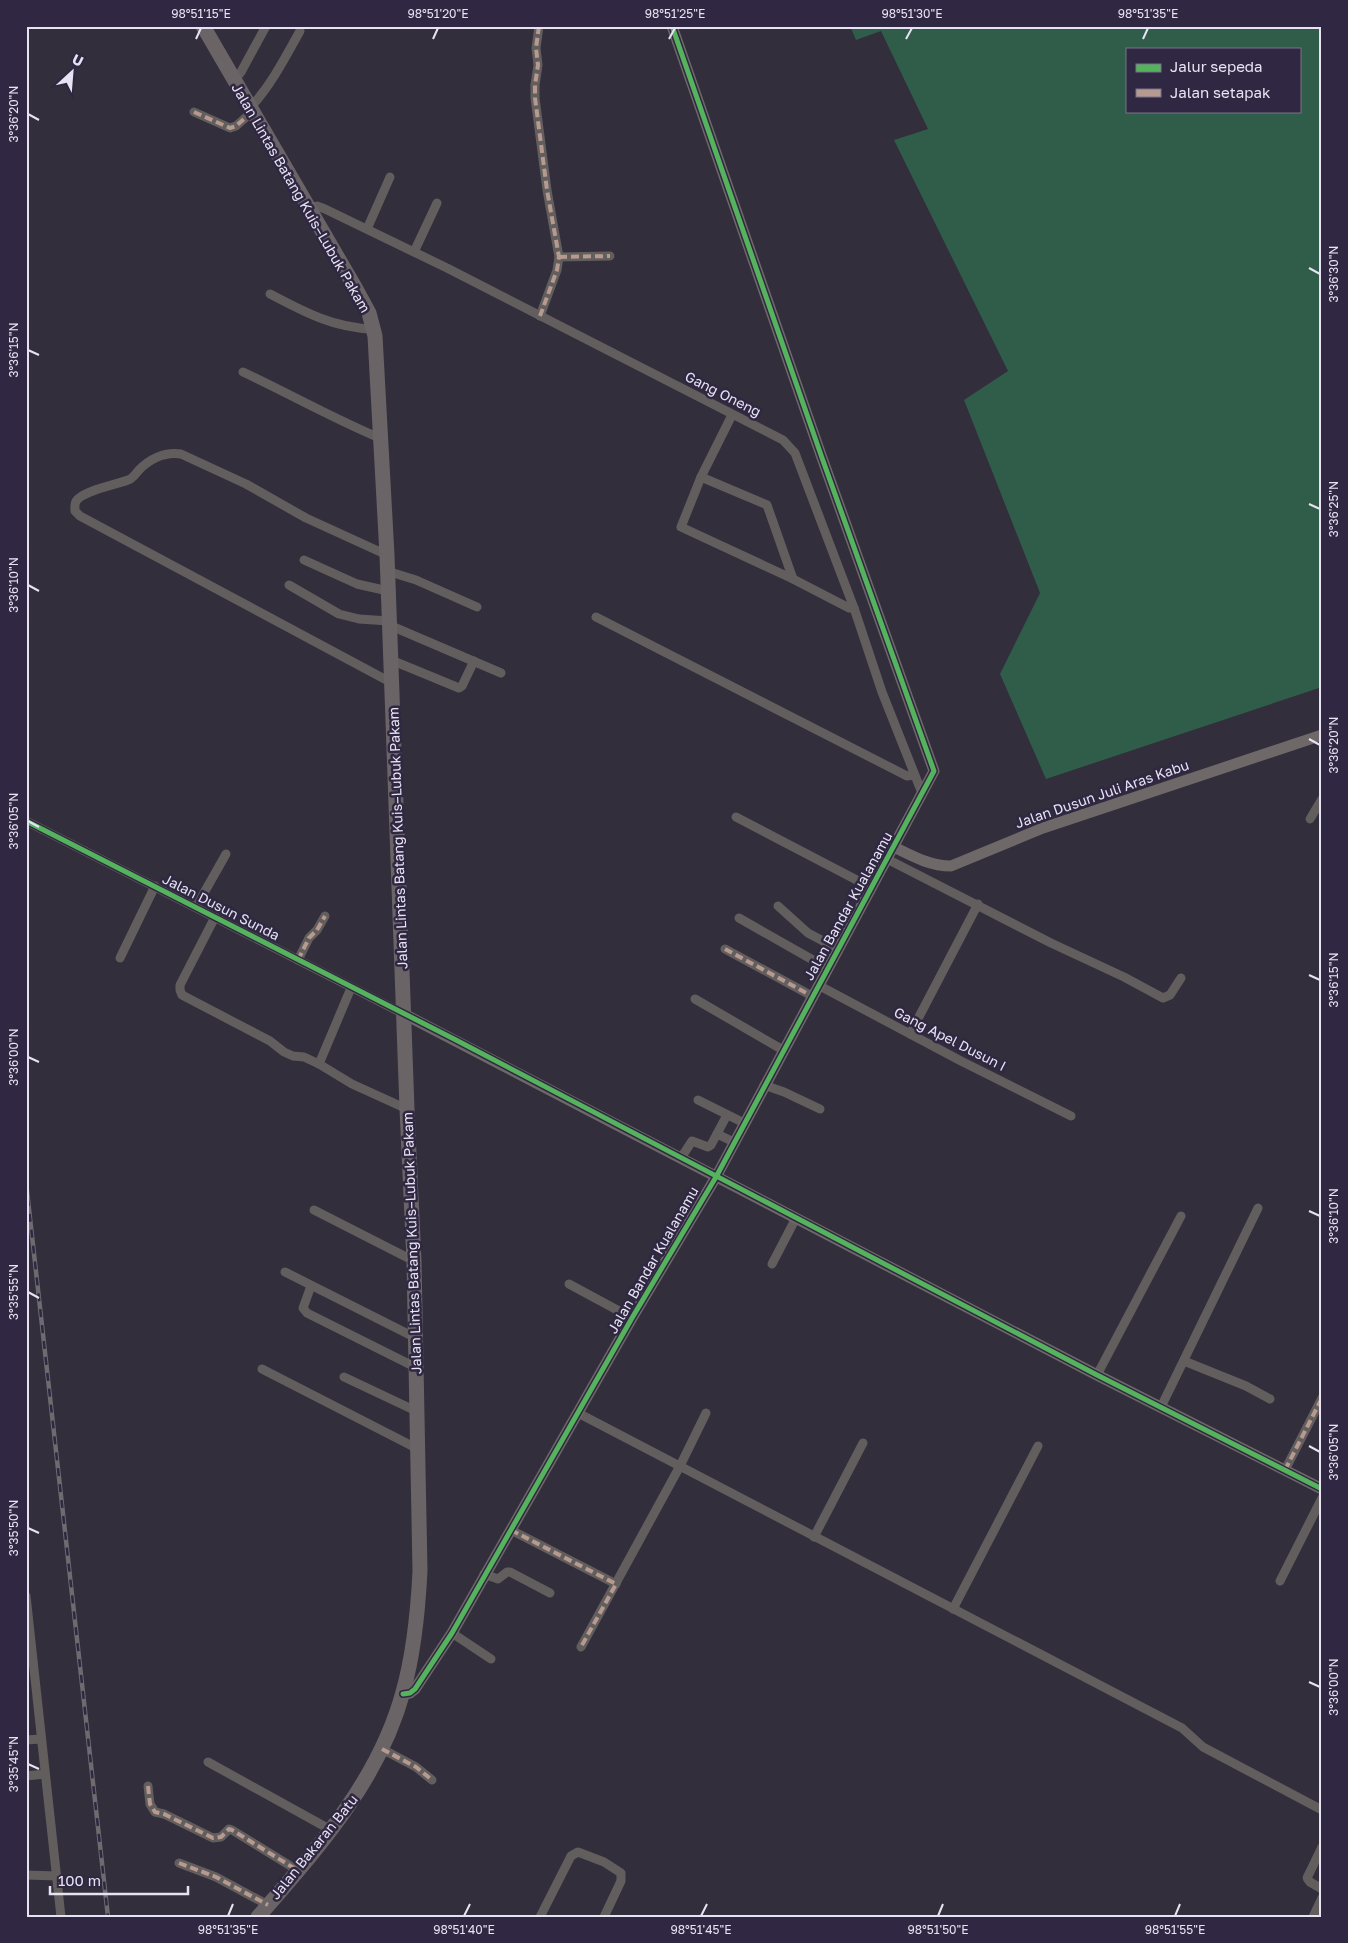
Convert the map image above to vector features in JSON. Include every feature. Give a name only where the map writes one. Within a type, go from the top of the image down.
[{"type":"highway","name":"Jalan Lintas Batang Kuis–Lubuk Pakam","points":[[203,26],[369,313],[378,370],[388,555],[387,571],[417,1368],[416,1410],[420,1571],[418,1606],[403,1694]]},
{"type":"highway","name":"Jalan Bakaran Batu","points":[[258,1917],[349,1806],[382,1749],[403,1694]]},
{"type":"street","points":[[234,81],[241,72],[266,26]]},
{"type":"street","points":[[539,26],[535,98],[547,190],[559,257],[557,270],[540,316]]},
{"type":"street","name":"Jalan Bandar Kualanamu","points":[[403,1694],[410,1693],[415,1689],[452,1633],[632,1318],[716,1177],[934,771],[672,26]]},
{"type":"street","points":[[194,112],[230,128],[236,126],[264,93],[300,31]]},
{"type":"street","points":[[367,229],[390,177]]},
{"type":"street","points":[[414,252],[437,203]]},
{"type":"street","name":"Gang Oneng","points":[[309,208],[317,206],[325,208],[783,440],[795,453],[854,608],[882,692],[922,793]]},
{"type":"street","points":[[559,257],[610,256]]},
{"type":"street","points":[[270,294],[310,316],[357,328],[373,329]]},
{"type":"street","points":[[243,372],[296,397],[343,423],[382,439]]},
{"type":"street","points":[[732,415],[701,477],[682,527],[793,579],[849,608],[854,608]]},
{"type":"street","points":[[388,555],[306,518],[246,484],[171,453],[159,456],[141,467],[130,480],[83,495],[76,500],[74,506],[75,511],[80,516],[392,683]]},
{"type":"street","points":[[701,477],[767,505],[793,579]]},
{"type":"street","points":[[304,560],[357,584],[388,591]]},
{"type":"street","points":[[387,571],[416,580],[477,607]]},
{"type":"street","points":[[289,585],[339,614],[389,623],[501,673]]},
{"type":"street","points":[[596,616],[907,776],[914,775]]},
{"type":"street","points":[[391,660],[459,688],[462,686],[474,661]]},
{"type":"street","name":"Jalan Dusun Juli Aras Kabu","points":[[894,847],[923,861],[940,866],[951,866],[1043,828],[1322,735]]},
{"type":"street","points":[[1310,819],[1322,799]]},
{"type":"street","points":[[736,817],[872,888]]},
{"type":"street","name":"Jalan Dusun Sunda","points":[[26,821],[404,1014]]},
{"type":"street","points":[[196,907],[226,854]]},
{"type":"street","points":[[887,859],[1163,998],[1170,995],[1181,978]]},
{"type":"street","points":[[917,873],[923,861]]},
{"type":"street","points":[[120,958],[155,886]]},
{"type":"street","points":[[910,1034],[978,904]]},
{"type":"street","points":[[778,906],[808,933],[838,949]]},
{"type":"street","points":[[298,960],[309,938],[317,930],[324,916]]},
{"type":"street","points":[[215,917],[180,985],[180,992],[270,1041],[284,1052],[293,1056],[304,1057],[352,1084],[407,1109]]},
{"type":"street","points":[[739,918],[827,968]]},
{"type":"street","points":[[725,949],[812,996]]},
{"type":"street","name":"Gang Apel Dusun I","points":[[818,985],[1071,1116]]},
{"type":"street","points":[[319,1064],[351,988]]},
{"type":"street","points":[[695,999],[783,1050]]},
{"type":"street","points":[[404,1014],[1097,1375],[1322,1489]]},
{"type":"street","points":[[764,1085],[820,1109]]},
{"type":"street","points":[[698,1100],[744,1123]]},
{"type":"street","points":[[681,1158],[692,1141],[708,1146],[711,1145],[727,1115]]},
{"type":"street","points":[[717,1134],[734,1142]]},
{"type":"street","points":[[1161,1407],[1258,1208]]},
{"type":"street","points":[[314,1210],[414,1262]]},
{"type":"street","points":[[1097,1375],[1182,1216]]},
{"type":"street","points":[[772,1264],[796,1218]]},
{"type":"street","points":[[284,1272],[416,1338]]},
{"type":"street","points":[[569,1284],[632,1318]]},
{"type":"street","points":[[312,1286],[303,1308],[307,1313],[417,1368]]},
{"type":"street","points":[[1184,1361],[1246,1386],[1270,1399]]},
{"type":"street","points":[[262,1369],[418,1449]]},
{"type":"street","points":[[344,1376],[416,1410]]},
{"type":"street","points":[[1285,1470],[1322,1398]]},
{"type":"street","points":[[578,1413],[1182,1728],[1203,1747],[1322,1810]]},
{"type":"street","points":[[581,1647],[680,1466],[706,1413]]},
{"type":"street","points":[[814,1537],[863,1443]]},
{"type":"street","points":[[953,1609],[1038,1446]]},
{"type":"street","points":[[1280,1581],[1322,1498]]},
{"type":"street","points":[[510,1530],[616,1584]]},
{"type":"street","points":[[484,1574],[498,1579],[507,1572],[510,1572],[550,1593]]},
{"type":"street","points":[[26,1601],[31,1690],[41,1739],[61,1917]]},
{"type":"street","points":[[452,1633],[491,1659]]},
{"type":"street","points":[[26,1740],[41,1739]]},
{"type":"street","points":[[382,1749],[416,1767],[432,1780]]},
{"type":"street","points":[[208,1762],[331,1830]]},
{"type":"street","points":[[26,1776],[45,1774]]},
{"type":"street","points":[[148,1786],[150,1804],[155,1812],[164,1814],[213,1838],[221,1836],[229,1829],[232,1830],[297,1870]]},
{"type":"street","points":[[1322,1847],[1307,1878],[1322,1889]]},
{"type":"street","points":[[540,1917],[570,1856],[578,1852],[604,1862],[621,1873],[621,1881],[604,1917]]},
{"type":"street","points":[[179,1863],[216,1877],[268,1905]]},
{"type":"street","points":[[26,1875],[57,1876]]},
{"type":"street","points":[[1313,1917],[1322,1898]]},
{"type":"green space","points":[[850,26],[1322,26],[1322,687],[1046,779],[1000,674],[1040,593],[964,400],[1008,371],[894,140],[928,129],[881,31],[856,40]]},
{"type":"railway","points":[[26,1182],[108,1917]]},
{"type":"marked path","points":[[539,26],[536,48],[538,65],[535,98],[547,190],[559,257],[557,270],[540,316]]},
{"type":"marked path","points":[[194,112],[230,128],[236,126],[253,111]]},
{"type":"marked path","points":[[559,257],[610,256]]},
{"type":"marked path","points":[[298,960],[309,938],[317,930],[325,916]]},
{"type":"marked path","points":[[725,949],[812,996]]},
{"type":"marked path","points":[[1285,1470],[1322,1398]]},
{"type":"marked path","points":[[511,1530],[616,1584],[581,1647]]},
{"type":"marked path","points":[[382,1749],[416,1767],[432,1780]]},
{"type":"marked path","points":[[148,1786],[150,1804],[155,1812],[164,1814],[213,1838],[221,1837],[229,1829],[232,1830],[297,1870]]},
{"type":"marked path","points":[[179,1863],[216,1877],[268,1905]]},
{"type":"cycle path","points":[[403,1694],[410,1693],[415,1689],[452,1633],[632,1318],[716,1177],[934,771],[821,455],[672,26]]},
{"type":"cycle path","points":[[26,821],[454,1039],[1097,1375],[1322,1489]]}]
